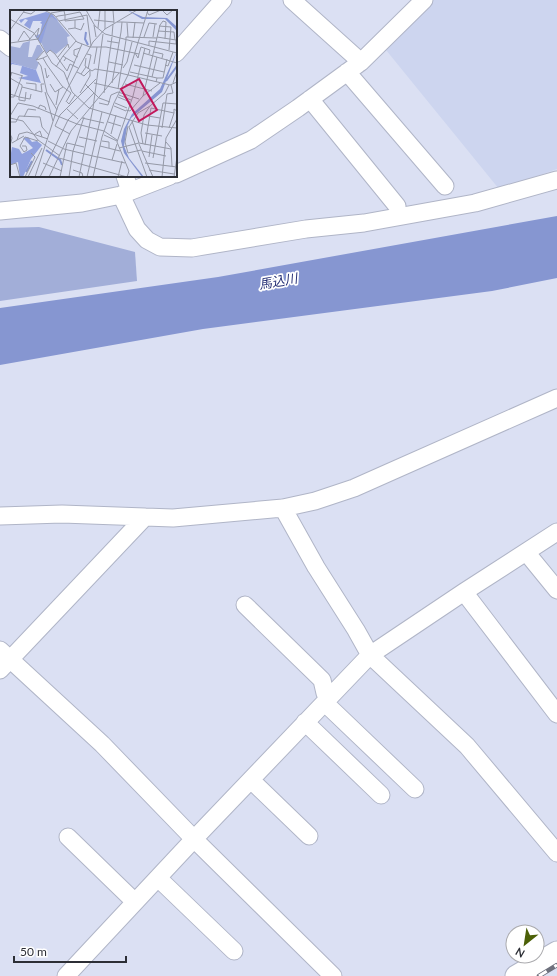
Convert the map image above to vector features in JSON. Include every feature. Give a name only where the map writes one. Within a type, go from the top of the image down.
[{"type":"street","points":[[177,52],[223,0]]},
{"type":"street","points":[[292,0],[361,62]]},
{"type":"street","points":[[177,174],[251,140],[310,99],[361,62],[424,0]]},
{"type":"street","points":[[0,39],[10,47]]},
{"type":"street","points":[[347,72],[444,186]]},
{"type":"street","points":[[310,99],[398,206]]},
{"type":"street","points":[[0,211],[82,203],[126,187],[166,177]]},
{"type":"street","points":[[126,187],[137,228],[147,240],[160,247],[192,248],[306,230],[364,223],[467,204],[557,180]]},
{"type":"street","points":[[0,516],[62,514],[172,518],[283,508],[315,501],[354,488],[557,398]]},
{"type":"street","points":[[283,508],[316,567],[370,655],[466,746],[557,853]]},
{"type":"street","points":[[145,517],[4,660],[102,744],[194,839],[333,976]]},
{"type":"street","points":[[66,976],[194,839],[370,655],[557,532]]},
{"type":"street","points":[[526,552],[557,590]]},
{"type":"street","points":[[464,592],[557,714]]},
{"type":"street","points":[[245,605],[322,680],[327,701],[414,789]]},
{"type":"street","points":[[305,722],[381,795]]},
{"type":"street","points":[[251,780],[309,836]]},
{"type":"street","points":[[68,837],[135,902]]},
{"type":"street","points":[[158,878],[234,951]]},
{"type":"street","points":[[516,976],[557,952]]},
{"type":"shaded area","points":[[431,0],[557,0],[557,169],[499,189],[386,50]]},
{"type":"shaded area","points":[[39,227],[135,252],[137,281],[0,301],[0,228]]},
{"type":"water","name":"馬込川","points":[[557,216],[557,278],[492,291],[203,329],[0,365],[0,308],[218,277]]},
{"type":"railway","points":[[539,976],[557,965]]}]
